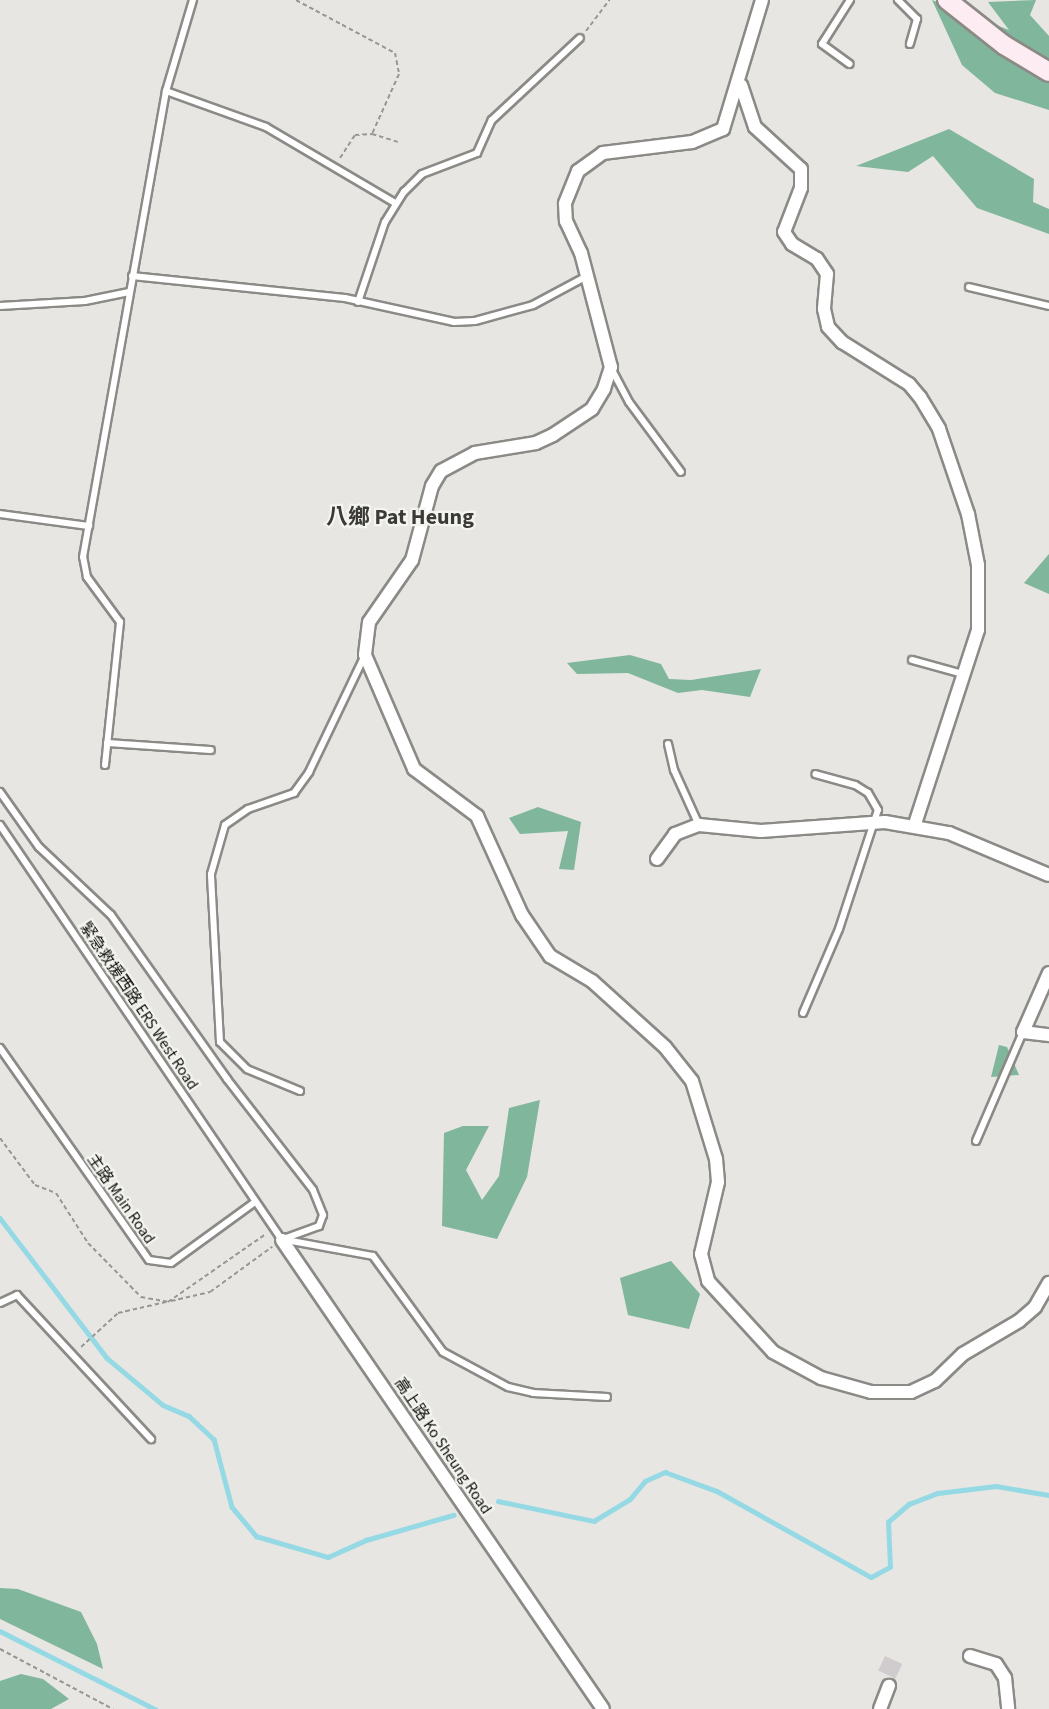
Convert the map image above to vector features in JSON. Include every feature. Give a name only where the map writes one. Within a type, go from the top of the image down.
[{"type":"main road","points":[[947,0],[1004,45],[1049,72]]},
{"type":"street","points":[[762,0],[729,120],[717,134],[692,142],[619,148],[603,153],[578,171],[565,204],[566,221],[587,276],[611,368],[600,397],[577,420],[536,443],[475,453],[441,471],[432,486],[412,560],[369,622],[365,655],[414,769],[477,816],[522,915],[550,956],[592,981],[665,1047],[692,1081],[716,1159],[718,1182],[701,1254],[708,1281],[773,1352],[821,1378],[871,1392],[911,1392],[935,1381],[963,1354],[1019,1321],[1035,1307],[1049,1283]]},
{"type":"street","points":[[740,83],[754,127],[797,161],[801,169],[801,188],[784,232],[792,244],[817,259],[826,274],[824,309],[828,327],[842,342],[909,384],[934,420],[952,463],[968,514],[980,590],[978,630],[915,824]]},
{"type":"street","points":[[657,859],[675,834],[699,825],[761,831],[877,822],[915,824],[998,851],[1049,875]]},
{"type":"street","points":[[1049,973],[1023,1032],[1049,1035]]},
{"type":"street","name":"高上路 Ko Sheung Road","points":[[282,1240],[603,1709]]},
{"type":"street","points":[[970,1656],[996,1664],[1005,1678],[1008,1709]]},
{"type":"street","points":[[880,1709],[889,1686]]},
{"type":"lane","points":[[105,765],[120,622],[82,565],[166,91],[193,0]]},
{"type":"lane","points":[[850,0],[822,44],[850,64]]},
{"type":"lane","points":[[898,0],[917,19],[910,44]]},
{"type":"lane","points":[[358,302],[395,203],[422,174],[477,153],[492,120],[580,38]]},
{"type":"lane","points":[[166,91],[266,127],[395,203]]},
{"type":"lane","points":[[132,276],[358,302],[430,319],[475,321],[533,305],[587,276]]},
{"type":"lane","points":[[969,287],[1049,306]]},
{"type":"lane","points":[[0,306],[85,301],[129,292]]},
{"type":"lane","points":[[611,368],[629,402],[681,472]]},
{"type":"lane","points":[[0,513],[89,526]]},
{"type":"lane","points":[[300,1091],[247,1069],[220,1042],[211,874],[225,825],[248,809],[294,793],[309,772],[365,655]]},
{"type":"lane","points":[[912,660],[963,674]]},
{"type":"lane","points":[[107,743],[211,750]]},
{"type":"lane","points":[[668,744],[674,770],[699,825]]},
{"type":"lane","points":[[803,1013],[877,822],[878,810],[868,793],[842,779],[815,774]]},
{"type":"lane","points":[[0,792],[39,847],[111,915],[226,1079],[314,1190],[323,1215],[319,1226],[282,1240]]},
{"type":"lane","name":"緊急救援西路 ERS West Road","points":[[0,825],[255,1202]]},
{"type":"lane","points":[[976,1141],[1023,1032]]},
{"type":"lane","name":"主路 Main Road","points":[[0,1048],[149,1260],[171,1263],[255,1202]]},
{"type":"lane","name":"高上路 Ko Sheung Road","points":[[255,1202],[282,1240]]},
{"type":"lane","points":[[282,1240],[373,1256],[443,1352],[508,1387],[533,1393],[607,1397]]},
{"type":"lane","points":[[0,1303],[17,1295],[151,1439]]},
{"type":"path","points":[[296,0],[395,53],[399,74],[372,134]]},
{"type":"path","points":[[580,38],[609,0]]},
{"type":"path","points":[[334,166],[349,139],[372,134],[398,142]]},
{"type":"path","points":[[86,1341],[109,1318],[210,1292],[282,1240]]},
{"type":"path","points":[[0,1649],[112,1709]]},
{"type":"green space","points":[[932,0],[1009,30],[988,2],[1036,0],[1030,15],[1049,36],[1049,110],[995,93],[962,65]]},
{"type":"green space","points":[[949,129],[1034,179],[1033,202],[1049,209],[1049,234],[977,208],[933,156],[908,172],[856,166]]},
{"type":"green space","points":[[1049,554],[1049,594],[1024,583]]},
{"type":"green space","points":[[630,655],[661,664],[669,679],[691,680],[761,669],[750,697],[702,690],[678,693],[628,673],[577,674],[567,663]]},
{"type":"green space","points":[[538,807],[581,822],[574,870],[559,869],[568,831],[520,834],[509,818]]},
{"type":"green space","points":[[999,1045],[1007,1047],[1019,1075],[991,1077]]},
{"type":"green space","points":[[540,1100],[527,1177],[497,1239],[442,1226],[444,1133],[463,1126],[489,1126],[466,1170],[482,1200],[499,1176],[509,1108]]},
{"type":"green space","points":[[671,1261],[700,1294],[689,1329],[628,1315],[620,1278]]},
{"type":"green space","points":[[0,1588],[18,1589],[81,1612],[97,1644],[103,1669],[0,1619]]},
{"type":"green space","points":[[21,1674],[43,1679],[69,1699],[51,1709],[0,1709],[0,1681]]},
{"type":"building","points":[[885,1656],[902,1664],[895,1679],[878,1671]]},
{"type":"waterway","points":[[0,1218],[107,1358],[163,1405],[189,1416],[214,1439],[232,1507],[256,1536],[328,1557],[366,1540],[453,1515]]},
{"type":"waterway","points":[[498,1501],[594,1521],[630,1499],[645,1481],[665,1472],[717,1491],[871,1577],[890,1567],[888,1522],[909,1504],[938,1493],[996,1486],[1049,1495]]},
{"type":"waterway","points":[[0,1631],[155,1709]]},
{"type":"district","name":"八鄉 Pat Heung","points":[[400,518]]}]
